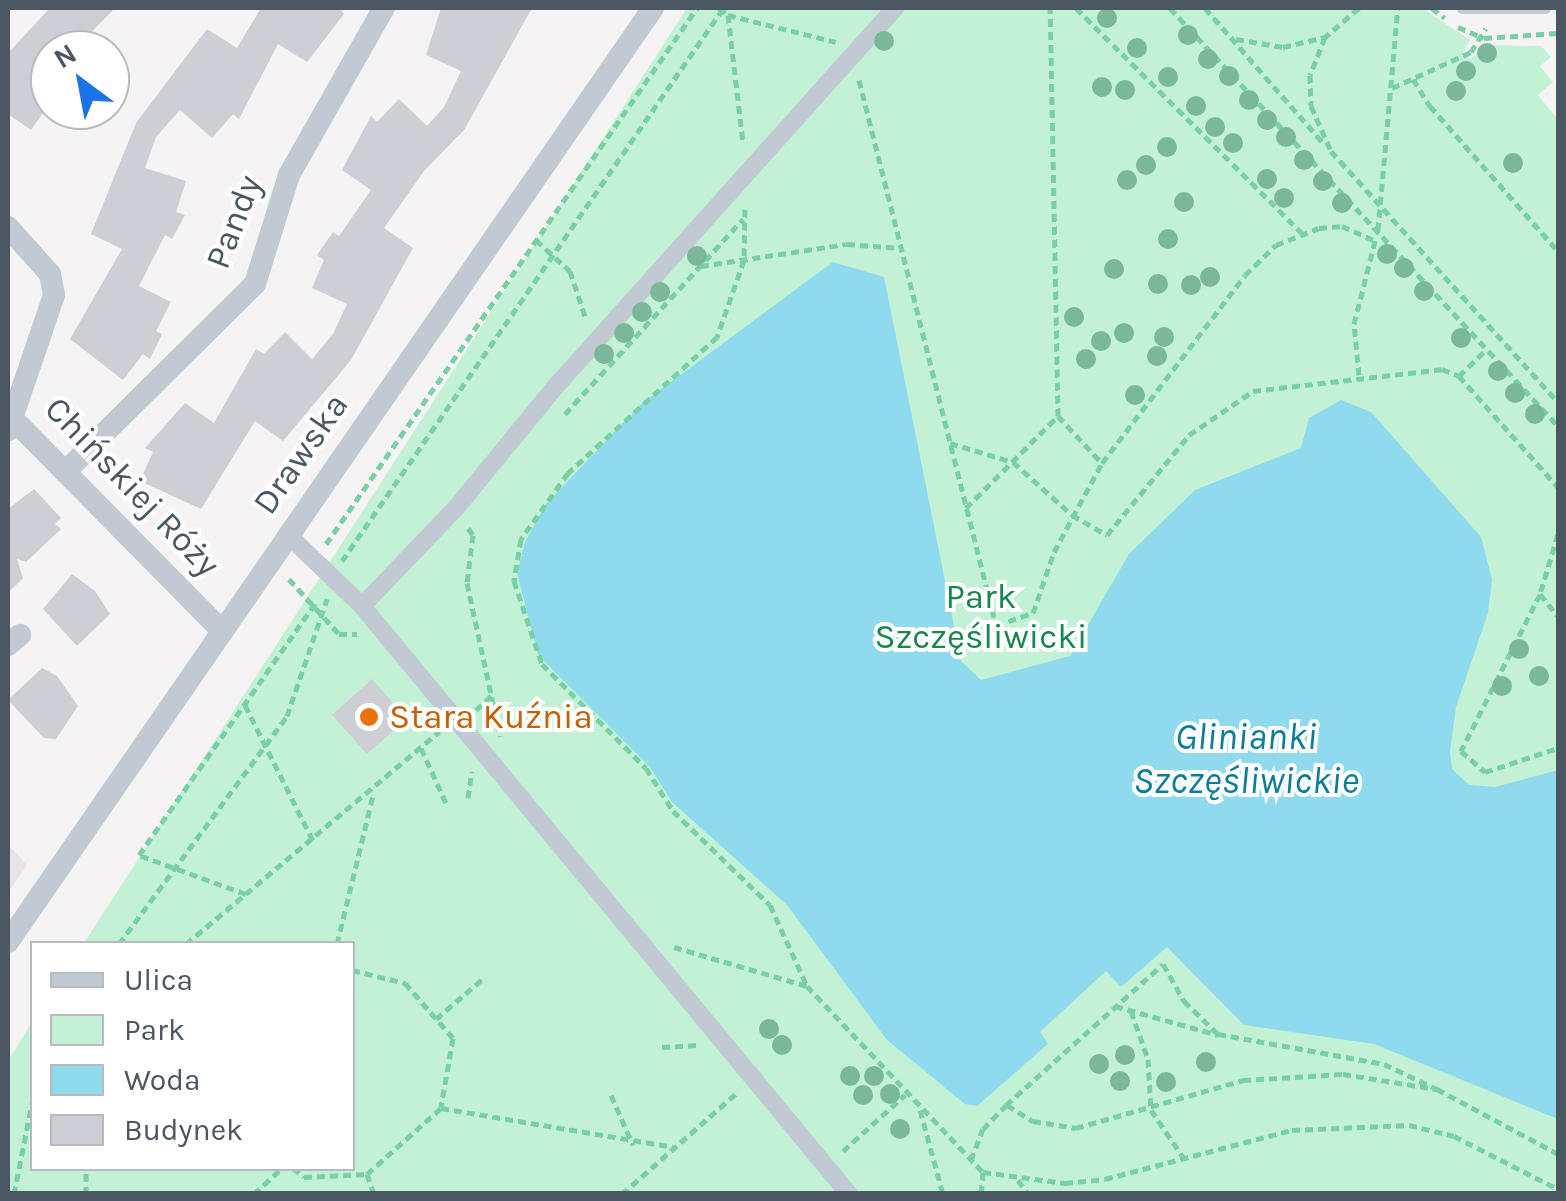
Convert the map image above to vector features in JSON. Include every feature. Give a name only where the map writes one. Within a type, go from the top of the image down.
[{"type":"street","name":"Pandy","points":[[65,472],[255,284],[290,175],[384,8]]},
{"type":"street","name":"Drawska","points":[[8,942],[653,8]]},
{"type":"street","points":[[362,606],[456,508],[594,344],[896,8]]},
{"type":"street","name":"Chińskiej Róży","points":[[8,227],[50,274],[54,295],[10,424],[65,472],[221,630]]},
{"type":"street","points":[[287,534],[362,606],[849,1194]]},
{"type":"lane","points":[[1462,8],[1484,12],[1545,8]]},
{"type":"path","points":[[298,585],[696,8]]},
{"type":"path","points":[[1050,8],[1058,416],[1102,462]]},
{"type":"path","points":[[1076,8],[1302,233]]},
{"type":"path","points":[[1170,8],[1558,426]]},
{"type":"path","points":[[1204,8],[1558,402]]},
{"type":"path","points":[[1230,36],[1271,48],[1325,37],[1359,8]]},
{"type":"path","points":[[1359,374],[1354,324],[1378,229],[1398,8]]},
{"type":"path","points":[[121,941],[266,746],[296,698],[334,578],[726,11],[857,49],[901,248],[996,625],[1034,614],[1072,515],[1102,462],[1244,276],[1276,245],[1302,233],[1342,226],[1375,240]]},
{"type":"path","points":[[1392,88],[1471,52],[1484,38],[1484,12]]},
{"type":"path","points":[[1484,38],[1558,33]]},
{"type":"path","points":[[1325,37],[1309,91],[1331,151]]},
{"type":"path","points":[[1414,78],[1430,106],[1558,251]]},
{"type":"path","points":[[553,428],[745,217]]},
{"type":"path","points":[[536,240],[556,252],[570,271],[602,372]]},
{"type":"path","points":[[697,267],[847,244],[901,248]]},
{"type":"path","points":[[718,337],[568,473],[521,539],[514,581],[542,664],[646,768],[674,811],[770,905],[807,986],[906,1094],[983,1172],[1017,1178],[1105,1178],[1292,1130],[1410,1125],[1454,1136],[1557,1191]]},
{"type":"path","points":[[1459,376],[1487,350]]},
{"type":"path","points":[[950,443],[1012,462],[1072,515],[1108,535],[1168,458],[1219,411],[1280,383],[1442,369],[1459,376],[1558,485]]},
{"type":"path","points":[[966,508],[1058,416]]},
{"type":"path","points":[[478,511],[466,525],[473,534],[467,584],[505,751]]},
{"type":"path","points":[[1558,534],[1540,594],[1461,750],[1485,772],[1558,748]]},
{"type":"path","points":[[280,572],[298,585],[339,634],[379,627]]},
{"type":"path","points":[[1540,594],[1558,616]]},
{"type":"path","points":[[133,863],[315,604]]},
{"type":"path","points":[[245,704],[313,841]]},
{"type":"path","points":[[190,941],[374,792],[454,719]]},
{"type":"path","points":[[422,748],[446,802]]},
{"type":"path","points":[[338,941],[374,792]]},
{"type":"path","points":[[139,856],[171,872],[246,894]]},
{"type":"path","points":[[637,936],[807,986]]},
{"type":"path","points":[[972,1160],[984,1129],[1006,1105],[1162,964],[1184,1001],[1222,1035]]},
{"type":"path","points":[[296,1171],[304,1178],[367,1174],[440,1108],[453,1038],[406,983],[355,971]]},
{"type":"path","points":[[436,1018],[485,976]]},
{"type":"path","points":[[1116,1006],[1193,1033],[1384,1064],[1558,1154]]},
{"type":"path","points":[[1130,1011],[1148,1059],[1151,1110],[1183,1157]]},
{"type":"path","points":[[662,1047],[724,1043]]},
{"type":"path","points":[[1006,1105],[1032,1121],[1076,1128],[1151,1110],[1243,1080],[1342,1074],[1436,1089]]},
{"type":"path","points":[[622,1194],[753,1080]]},
{"type":"path","points":[[850,1146],[906,1094]]},
{"type":"path","points":[[611,1095],[632,1144]]},
{"type":"path","points":[[919,1106],[943,1194]]},
{"type":"path","points":[[440,1108],[632,1144],[673,1147]]},
{"type":"path","points":[[14,1194],[30,1114]]},
{"type":"path","points":[[254,1194],[279,1171]]},
{"type":"path","points":[[980,1194],[983,1172]]},
{"type":"path","points":[[367,1174],[374,1194]]},
{"type":"path","points":[[1017,1178],[1028,1194]]},
{"type":"shaded area","points":[[8,845],[27,865],[8,893]]},
{"type":"green space","name":"Park Szczęśliwicki","points":[[687,8],[1422,8],[1470,40],[1463,52],[1470,59],[1487,45],[1541,46],[1551,57],[1540,66],[1553,82],[1538,95],[1558,120],[1558,1193],[8,1193],[8,1061],[30,1025],[30,1171],[355,1171],[355,941],[85,941]]},
{"type":"water","name":"Glinianki Szczęśliwickie","points":[[833,262],[884,277],[961,661],[981,680],[1070,656],[1129,554],[1195,490],[1301,448],[1309,418],[1341,400],[1371,412],[1481,537],[1492,579],[1488,613],[1456,707],[1450,752],[1452,769],[1469,785],[1495,787],[1558,770],[1558,1119],[1374,1044],[1244,1025],[1167,947],[1121,987],[1106,971],[1040,1032],[1048,1044],[977,1106],[965,1104],[887,1040],[787,905],[672,802],[650,767],[538,655],[517,573],[525,542],[546,504],[641,404]]},
{"type":"building","points":[[50,8],[115,8],[94,30],[30,30],[30,129],[8,114],[8,53]]},
{"type":"building","points":[[261,8],[339,8],[344,14],[307,62],[278,44],[239,119],[233,114],[212,138],[180,110],[156,137],[145,168],[186,181],[176,212],[185,215],[172,239],[165,235],[139,286],[171,302],[156,331],[162,334],[150,359],[143,354],[123,380],[70,339],[122,249],[91,234],[136,123],[207,29],[237,48]]},
{"type":"building","points":[[441,8],[532,8],[464,130],[424,171],[384,228],[413,248],[351,360],[283,441],[255,421],[201,509],[140,481],[153,452],[145,448],[185,403],[214,423],[256,349],[264,354],[285,332],[312,359],[333,334],[347,304],[312,288],[324,260],[317,255],[333,232],[339,236],[371,190],[342,170],[371,116],[377,122],[399,99],[427,126],[444,107],[461,71],[426,55]]},
{"type":"building","points":[[34,489],[61,518],[55,524],[61,529],[26,562],[17,559],[23,578],[8,593],[8,509]]},
{"type":"building","points":[[72,574],[95,591],[110,614],[77,646],[43,609]]},
{"type":"building","points":[[42,668],[57,676],[78,706],[56,739],[44,738],[8,700]]},
{"type":"building","name":"Stara Kuźnia","points":[[372,679],[407,719],[367,754],[332,715]]},
{"type":"place","name":"Stara Kuźnia","points":[[369,717]]}]
